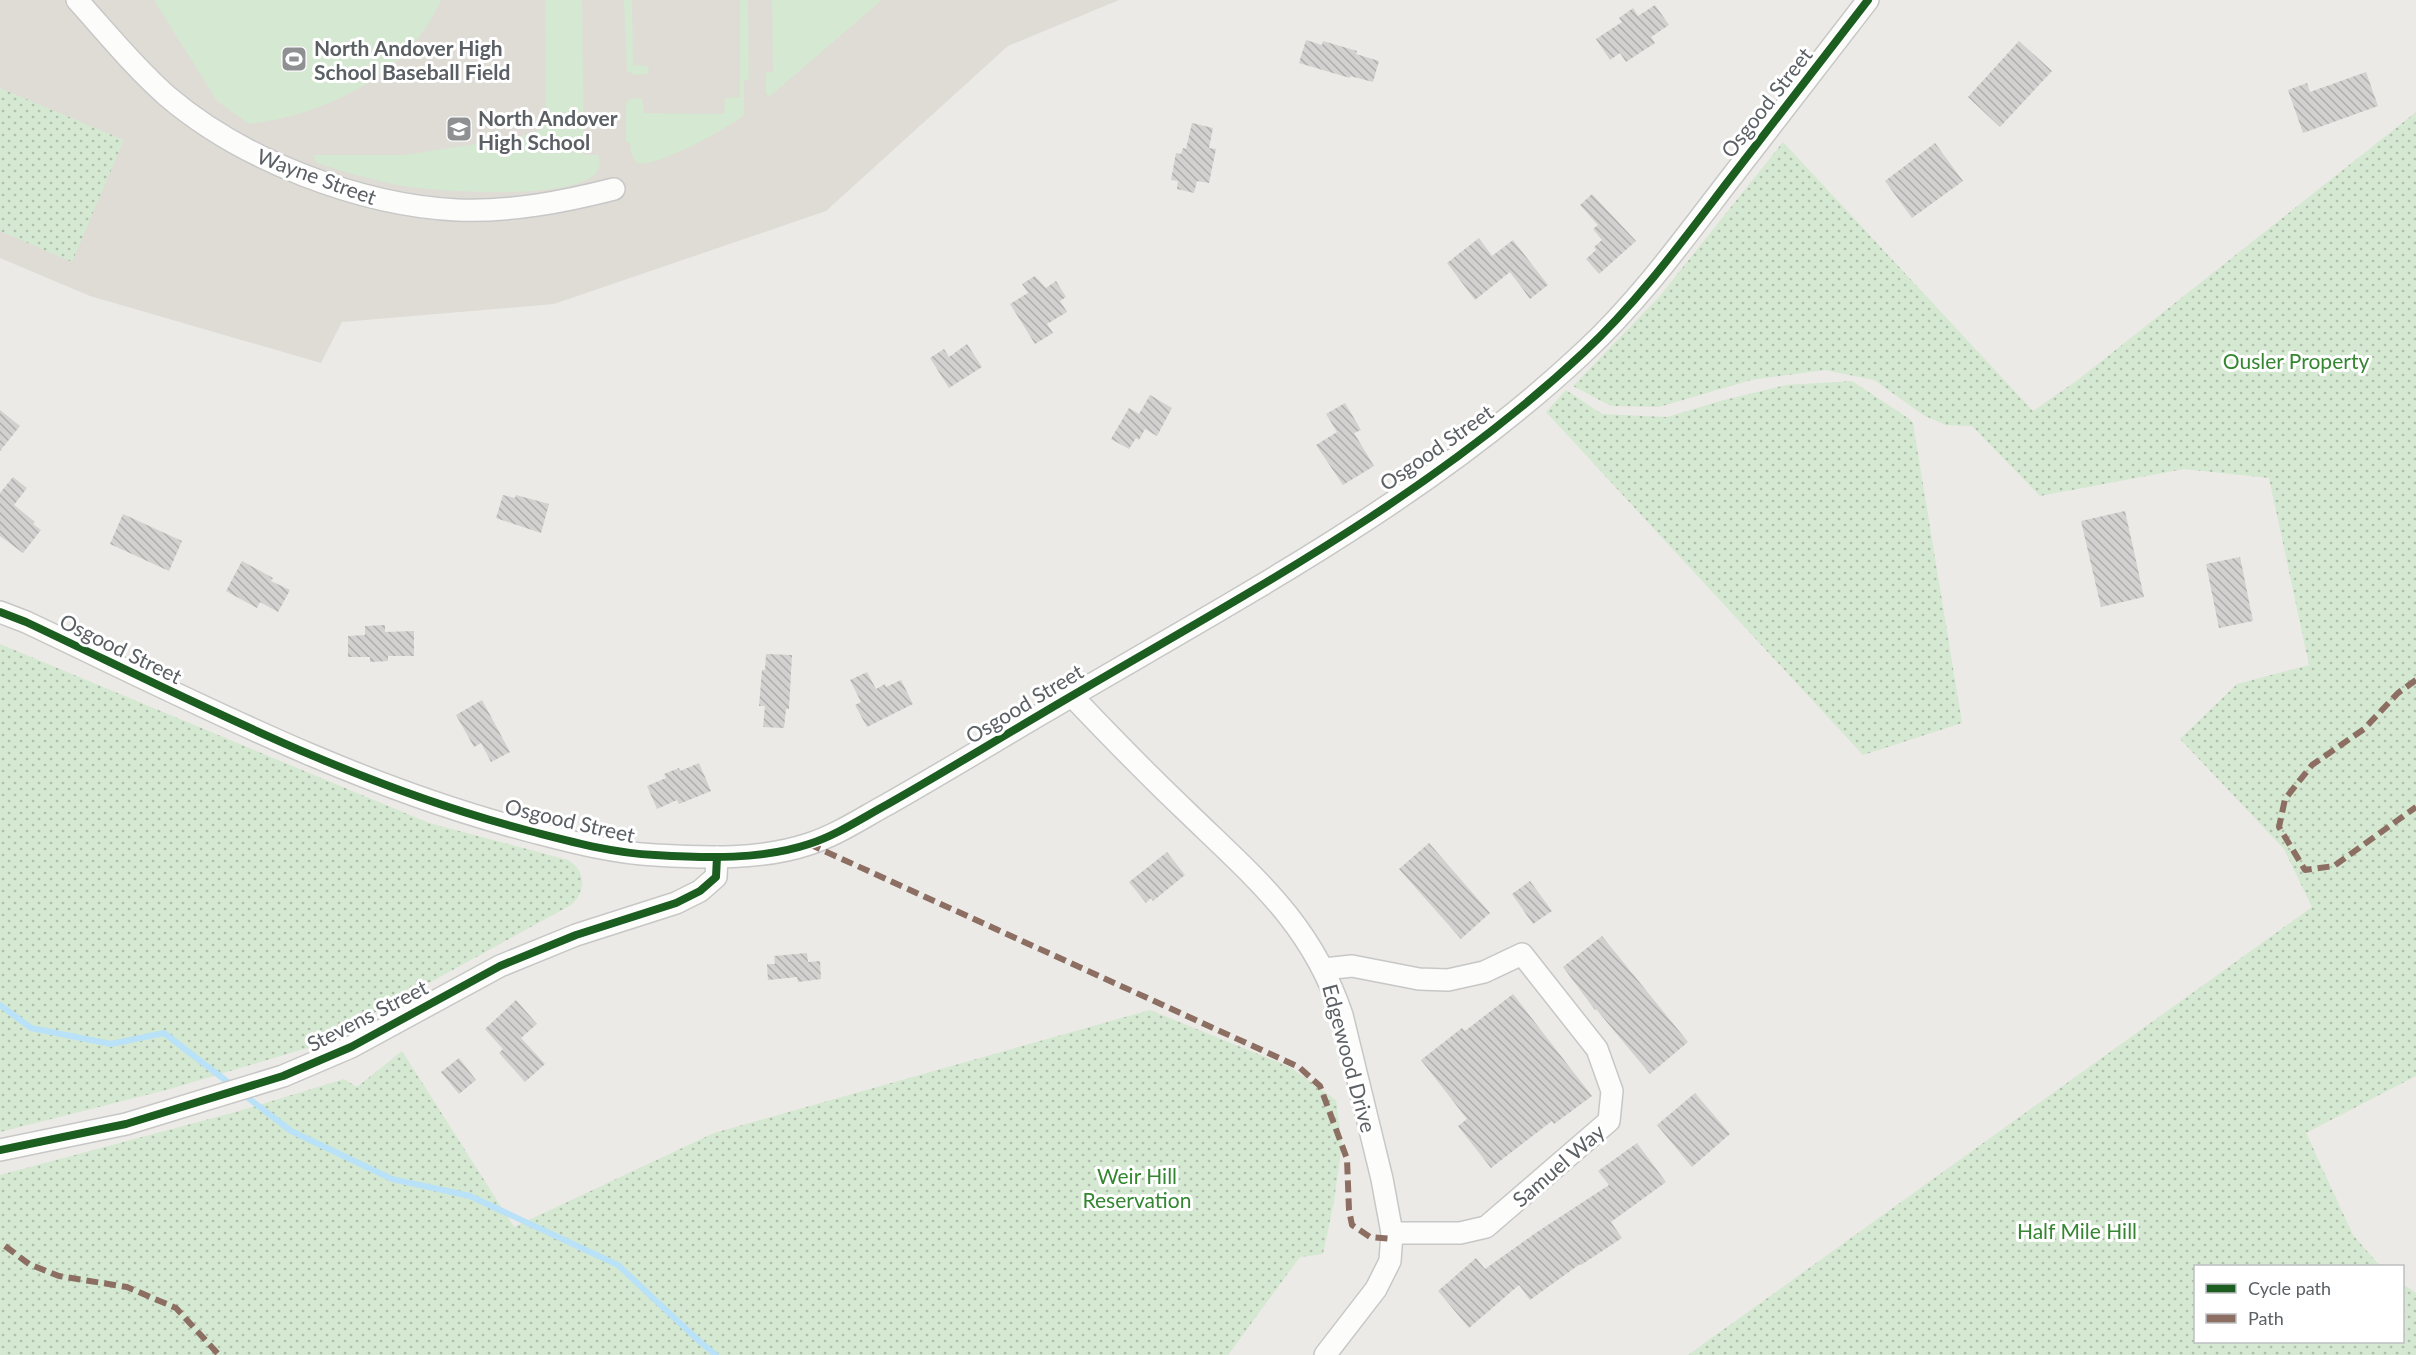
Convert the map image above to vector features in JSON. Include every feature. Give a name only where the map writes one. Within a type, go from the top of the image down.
[{"type":"street","name":"Wayne Street","points":[[77,0],[167,96],[248,151],[345,190],[398,204],[459,210],[548,204],[614,189]]},
{"type":"street","name":"Osgood Street","points":[[0,612],[285,745],[421,799],[510,826],[618,853],[717,857],[764,854],[809,844],[838,832],[1308,557],[1443,466],[1529,402],[1588,349],[1639,294],[1868,0]]},
{"type":"street","name":"Edgewood Drive","points":[[1072,696],[1127,754],[1276,899],[1299,928],[1324,969],[1342,1014],[1382,1179],[1392,1233],[1390,1261],[1376,1288],[1325,1355]]},
{"type":"street","name":"Stevens Street","points":[[0,1150],[126,1124],[219,1097],[308,1066],[351,1047],[500,966],[576,936],[666,906],[700,891],[716,877],[717,857]]},
{"type":"street","name":"Samuel Way","points":[[1324,969],[1352,966],[1419,979],[1448,980],[1484,972],[1522,954],[1597,1049],[1612,1091],[1609,1121],[1486,1227],[1460,1233],[1392,1233]]},
{"type":"shaded area","name":"North Andover High School","points":[[0,0],[1119,0],[1008,46],[826,211],[554,304],[342,322],[321,363],[90,296],[0,258]]},
{"type":"green space","name":"North Andover High School Baseball Field","points":[[154,0],[441,0],[426,27],[408,50],[362,87],[307,111],[249,124],[217,101]]},
{"type":"green space","points":[[545,0],[582,0],[584,155],[598,155],[597,171],[581,182],[555,189],[486,192],[453,191],[386,183],[317,163],[313,155],[405,155],[519,137],[540,130],[546,119]]},
{"type":"green space","points":[[624,0],[632,0],[633,65],[648,66],[647,74],[635,75],[627,71]]},
{"type":"green space","points":[[740,0],[748,0],[749,79],[744,80],[744,114],[690,147],[659,160],[637,163],[631,153],[630,142],[626,142],[626,105],[629,99],[642,98],[644,113],[724,114],[725,98],[740,97]]},
{"type":"green space","points":[[772,0],[882,0],[770,96],[766,94],[766,73],[773,72]]},
{"type":"green space","points":[[0,88],[124,140],[72,262],[0,231]]},
{"type":"green space","points":[[2416,112],[2416,1076],[2306,1133],[2353,1235],[2379,1265],[2194,1265],[2194,1343],[2404,1343],[2404,1285],[2416,1293],[2416,1355],[1688,1355],[2312,907],[2284,849],[2180,739],[2237,684],[2309,665],[2269,478],[2184,469],[2040,496],[1972,426],[1946,425],[1925,416],[1874,380],[1825,370],[1751,380],[1659,407],[1611,406],[1573,386],[1659,297],[1783,142],[2033,411],[2079,379]]},
{"type":"green space","points":[[1852,381],[1913,423],[1962,723],[1863,755],[1546,412],[1566,390],[1602,414],[1667,417],[1786,385]]},
{"type":"green space","points":[[0,644],[429,823],[568,860],[581,875],[580,894],[571,905],[314,1046],[170,1089],[0,1132]]},
{"type":"green space","name":"Weir Hill Reservation","points":[[1150,1010],[1290,1067],[1336,1100],[1342,1144],[1334,1201],[1323,1254],[1300,1257],[1228,1355],[0,1355],[0,1175],[239,1111],[344,1079],[357,1087],[402,1051],[514,1227],[714,1133]]},
{"type":"building","points":[[1655,5],[1669,25],[1651,37],[1655,43],[1626,62],[1620,53],[1610,60],[1596,39],[1622,22],[1619,18],[1633,8],[1638,16]]},
{"type":"building","points":[[1306,40],[1322,45],[1323,41],[1357,51],[1356,54],[1379,61],[1373,82],[1350,76],[1350,78],[1299,63]]},
{"type":"building","points":[[2019,41],[2052,71],[2000,127],[1968,97]]},
{"type":"building","points":[[2366,72],[2378,106],[2303,133],[2288,90],[2307,83],[2310,92]]},
{"type":"building","points":[[1192,123],[1213,128],[1209,148],[1216,149],[1209,183],[1197,181],[1194,193],[1177,189],[1178,181],[1171,180],[1176,153],[1181,154],[1183,148],[1186,149]]},
{"type":"building","points":[[1935,143],[1963,181],[1912,218],[1885,181]]},
{"type":"building","points":[[1592,194],[1636,241],[1599,274],[1586,259],[1596,250],[1594,247],[1602,240],[1593,229],[1598,225],[1580,205]]},
{"type":"building","points":[[1479,238],[1492,256],[1513,240],[1548,285],[1530,299],[1510,272],[1475,300],[1447,263]]},
{"type":"building","points":[[1035,276],[1046,288],[1056,281],[1066,297],[1060,301],[1067,312],[1047,324],[1053,333],[1035,344],[1010,304],[1028,293],[1022,284]]},
{"type":"building","points":[[967,344],[982,367],[949,388],[930,358],[944,349],[949,357]]},
{"type":"building","points":[[1150,395],[1172,408],[1157,436],[1145,429],[1139,440],[1136,438],[1129,449],[1111,439],[1129,408],[1139,414]]},
{"type":"building","points":[[1345,403],[1361,430],[1354,433],[1374,466],[1343,485],[1316,445],[1337,432],[1326,414]]},
{"type":"building","points":[[0,410],[20,426],[0,451]]},
{"type":"building","points":[[13,477],[27,488],[14,505],[41,530],[23,553],[0,536],[0,493]]},
{"type":"building","points":[[503,495],[515,498],[516,495],[549,504],[541,533],[496,518]]},
{"type":"building","points":[[2125,511],[2144,597],[2101,607],[2081,521]]},
{"type":"building","points":[[123,514],[182,541],[169,571],[110,544]]},
{"type":"building","points":[[2240,557],[2253,621],[2219,628],[2206,564]]},
{"type":"building","points":[[242,561],[273,578],[271,581],[290,590],[278,612],[260,602],[257,608],[226,591]]},
{"type":"building","points":[[385,625],[385,632],[414,631],[414,656],[388,656],[388,661],[370,662],[370,657],[348,657],[348,636],[365,635],[365,626]]},
{"type":"building","points":[[766,654],[792,655],[789,709],[786,709],[784,728],[763,727],[765,706],[759,706],[762,670],[765,670]]},
{"type":"building","points":[[867,672],[876,689],[901,680],[913,704],[867,727],[855,705],[861,702],[850,680]]},
{"type":"building","points":[[482,700],[510,752],[491,762],[481,743],[474,747],[456,715]]},
{"type":"building","points":[[699,763],[711,791],[679,804],[677,800],[657,809],[647,786],[666,778],[664,774],[679,768],[680,771]]},
{"type":"building","points":[[1429,843],[1490,913],[1461,939],[1399,869]]},
{"type":"building","points":[[1167,852],[1185,875],[1153,901],[1151,898],[1146,903],[1129,882]]},
{"type":"building","points":[[1530,881],[1552,911],[1533,924],[1512,894]]},
{"type":"building","points":[[1602,936],[1688,1042],[1650,1074],[1595,1010],[1563,967]]},
{"type":"building","points":[[807,953],[808,962],[820,961],[821,979],[798,982],[797,977],[768,980],[767,964],[775,964],[774,956]]},
{"type":"building","points":[[1513,994],[1592,1096],[1554,1124],[1552,1121],[1491,1168],[1458,1126],[1467,1119],[1421,1060],[1462,1028],[1465,1031]]},
{"type":"building","points":[[516,1000],[537,1024],[521,1038],[545,1064],[525,1082],[499,1053],[503,1049],[485,1029]]},
{"type":"building","points":[[459,1058],[476,1080],[459,1094],[441,1072]]},
{"type":"building","points":[[1695,1093],[1730,1134],[1692,1167],[1657,1125]]},
{"type":"building","points":[[1637,1143],[1666,1182],[1611,1222],[1622,1238],[1580,1264],[1530,1300],[1519,1285],[1469,1328],[1438,1291],[1476,1258],[1485,1269],[1609,1185],[1598,1171]]},
{"type":"waterway","points":[[0,1005],[31,1028],[111,1044],[164,1033],[233,1086]]},
{"type":"waterway","points":[[243,1094],[291,1131],[392,1179],[470,1196],[618,1265],[716,1355]]},
{"type":"marked path","points":[[2416,680],[2398,693],[2364,729],[2312,765],[2285,799],[2279,827],[2305,870],[2334,866],[2416,807]]},
{"type":"marked path","points":[[809,844],[1299,1067],[1320,1086],[1347,1159],[1349,1210],[1352,1225],[1370,1237],[1392,1239]]},
{"type":"marked path","points":[[5,1246],[29,1264],[59,1276],[127,1287],[176,1308],[219,1355]]},
{"type":"cycle path","points":[[0,612],[26,622],[209,710],[333,764],[461,811],[526,830],[606,849],[674,856],[753,855],[809,844],[839,831],[907,793],[1252,591],[1391,504],[1522,407],[1603,334],[1640,293],[1868,0]]},
{"type":"cycle path","points":[[0,1150],[126,1124],[283,1076],[351,1047],[500,966],[576,935],[676,903],[700,891],[716,877],[717,857]]},
{"type":"place","name":"North Andover High School Baseball Field","points":[[294,59]]},
{"type":"place","name":"North Andover High School","points":[[459,129]]},
{"type":"park label","name":"Ousler Property","points":[[2296,360]]},
{"type":"park label","name":"Half Mile Hill","points":[[2077,1230]]}]
